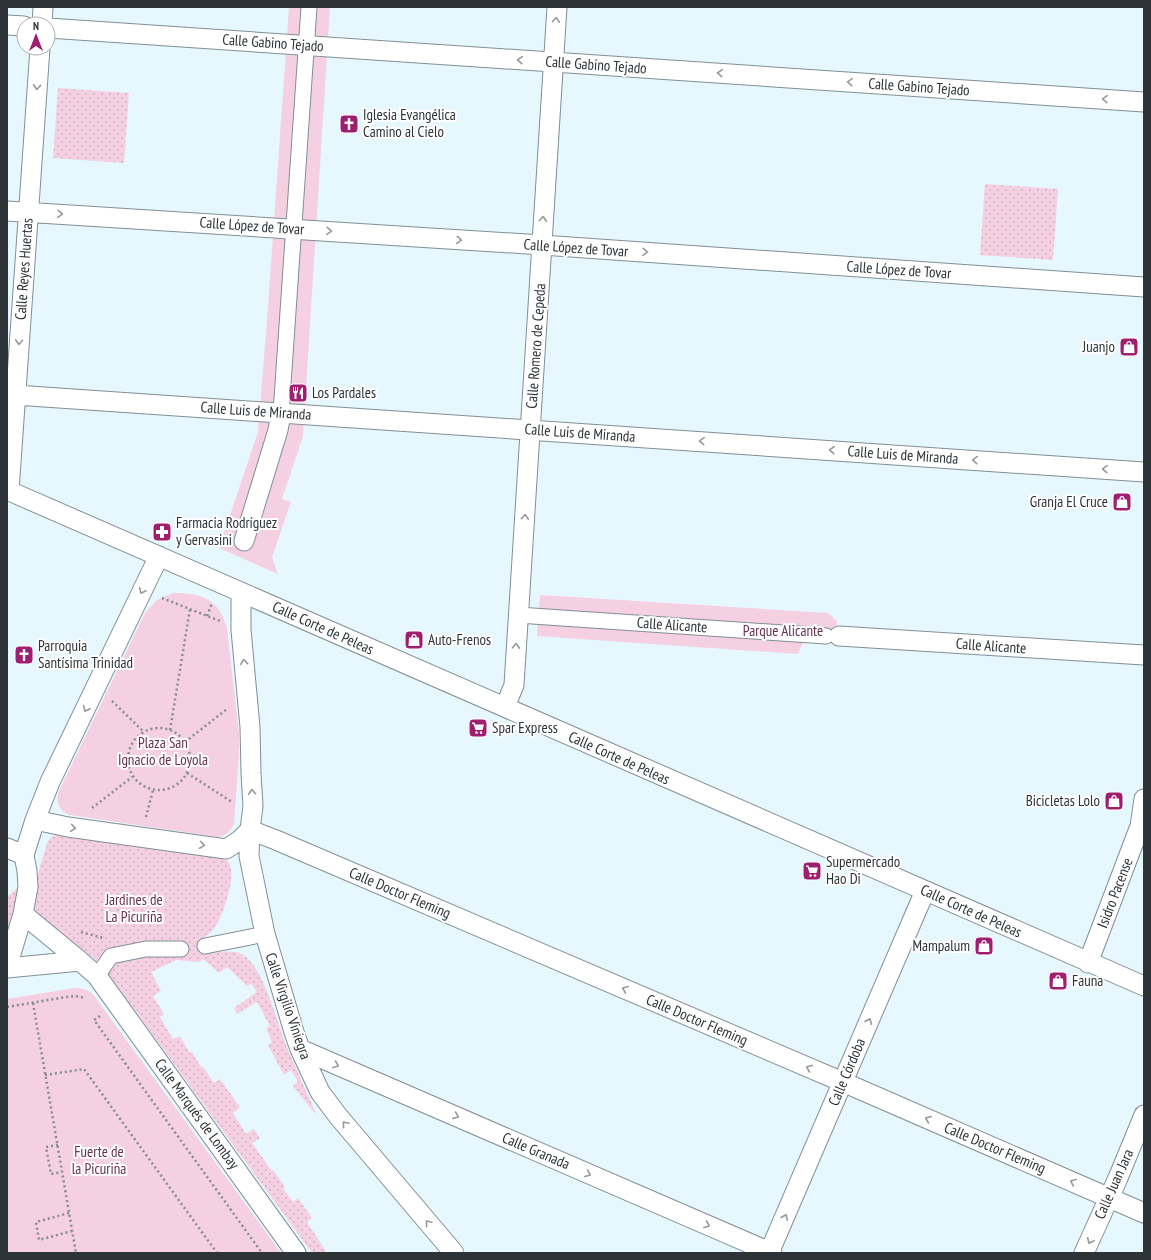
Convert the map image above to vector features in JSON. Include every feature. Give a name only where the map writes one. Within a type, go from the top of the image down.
[{"type":"street","points":[[244,541],[278,430],[281,413],[309,7]]},
{"type":"street","name":"Calle Romero de Cepeda","points":[[504,707],[514,685],[557,7]]},
{"type":"street","name":"Calle Gabino Tejado","points":[[56,29],[1144,102]]},
{"type":"street","name":"Calle Reyes Huertas","points":[[8,490],[39,56]]},
{"type":"street","name":"Calle López de Tovar","points":[[7,211],[542,245],[1144,287]]},
{"type":"street","name":"Calle Luis de Miranda","points":[[15,394],[1144,472]]},
{"type":"street","name":"Calle Corte de Peleas","points":[[8,490],[1144,986]]},
{"type":"street","points":[[80,961],[7,967],[23,914],[28,887],[27,872],[16,852],[35,820],[50,782],[159,556]]},
{"type":"street","points":[[35,820],[68,827],[226,849],[240,840],[250,830],[253,806],[250,727],[241,630],[241,592]]},
{"type":"street","name":"Calle Alicante","points":[[518,615],[1144,655]]},
{"type":"street","name":"Isidro Pacense","points":[[1088,962],[1140,826],[1144,799]]},
{"type":"street","name":"Calle Virgilio Viniegra","points":[[250,830],[249,856],[265,934],[294,1032],[300,1049],[320,1092],[338,1116],[454,1253]]},
{"type":"street","name":"Calle Doctor Fleming","points":[[250,830],[843,1082],[1144,1213]]},
{"type":"street","name":"Calle Córdoba","points":[[770,1253],[925,891]]},
{"type":"street","name":"Calle Marqués de Lombay","points":[[23,914],[97,976],[296,1253]]},
{"type":"street","points":[[205,946],[265,934]]},
{"type":"street","points":[[97,976],[111,956],[146,949],[181,949]]},
{"type":"street","name":"Calle Granada","points":[[300,1049],[770,1253]]},
{"type":"street","name":"Calle Juan Jara","points":[[1084,1253],[1144,1115]]},
{"type":"path","points":[[142,590],[241,630]]},
{"type":"path","points":[[170,730],[190,609]]},
{"type":"path","points":[[185,742],[247,693]]},
{"type":"path","points":[[91,698],[108,697],[143,731]]},
{"type":"path","points":[[162,727],[170,730],[176,732],[185,742],[190,757],[189,766],[187,773],[176,785],[169,789],[153,790],[138,783],[133,776],[129,769],[127,760],[128,751],[136,736],[143,731],[162,727]]},
{"type":"path","points":[[187,773],[237,806],[253,806]]},
{"type":"path","points":[[68,827],[133,776]]},
{"type":"path","points":[[141,837],[153,790]]},
{"type":"path","points":[[7,1007],[75,996],[86,999]]},
{"type":"path","points":[[33,1003],[76,1253]]},
{"type":"path","points":[[98,1012],[100,1016],[94,1020],[262,1253]]},
{"type":"path","points":[[46,1075],[84,1069],[217,1253]]},
{"type":"path","points":[[58,1145],[46,1147],[51,1174],[62,1172]]},
{"type":"path","points":[[69,1213],[36,1222],[39,1240],[72,1231]]},
{"type":"green space","points":[[289,7],[330,7],[303,436],[282,499],[291,502],[272,557],[278,574],[219,548],[258,432]]},
{"type":"green space","points":[[58,88],[129,93],[124,163],[53,158]]},
{"type":"green space","points":[[985,184],[1058,189],[1053,260],[980,255]]},
{"type":"green space","name":"Plaza San Ignacio de Loyola","points":[[173,593],[193,594],[208,600],[219,610],[224,618],[227,628],[239,734],[239,754],[234,824],[223,836],[217,837],[70,815],[61,809],[58,803],[58,793],[145,613],[157,600]]},
{"type":"green space","name":"Parque Alicante","points":[[540,595],[828,613],[837,621],[837,631],[824,633],[806,640],[802,644],[798,654],[537,636]]},
{"type":"green space","name":"Jardines de La Picuriña","points":[[59,834],[222,858],[229,862],[231,877],[228,896],[222,914],[215,927],[201,940],[203,954],[234,952],[243,955],[250,961],[257,971],[269,996],[286,1045],[317,1116],[293,1086],[298,1082],[291,1070],[284,1075],[268,1045],[272,1042],[266,1028],[270,1026],[257,1002],[237,1014],[234,1008],[257,992],[252,984],[247,986],[227,967],[219,973],[203,959],[200,962],[176,960],[151,972],[161,991],[153,996],[164,1014],[160,1017],[173,1039],[180,1036],[190,1053],[192,1052],[201,1067],[203,1067],[214,1083],[220,1079],[240,1107],[233,1113],[246,1134],[254,1129],[260,1138],[252,1143],[285,1187],[283,1188],[293,1202],[298,1198],[312,1218],[307,1222],[327,1253],[312,1253],[107,972],[94,958],[34,915],[34,890],[47,843],[52,837]]},
{"type":"green space","points":[[17,888],[19,889],[13,916],[7,927],[7,897]]},
{"type":"green space","name":"Fuerte de la Picuriña","points":[[74,988],[86,990],[95,997],[281,1253],[7,1253],[7,999]]},
{"type":"place","name":"Iglesia Evangélica Camino al Cielo","points":[[349,124]]},
{"type":"place","name":"Juanjo","points":[[1129,347]]},
{"type":"place","name":"Los Pardales","points":[[298,393]]},
{"type":"place","name":"Granja El Cruce","points":[[1122,502]]},
{"type":"place","name":"Farmacia Rodríguez y Gervasini","points":[[162,532]]},
{"type":"place","name":"Auto-Frenos","points":[[414,640]]},
{"type":"place","name":"Parroquia Santísima Trinidad","points":[[24,655]]},
{"type":"place","name":"Spar Express","points":[[478,728]]},
{"type":"place","name":"Bicicletas Lolo","points":[[1114,801]]},
{"type":"place","name":"Supermercado Hao Di","points":[[812,871]]},
{"type":"place","name":"Mampalum","points":[[984,946]]},
{"type":"place","name":"Fauna","points":[[1058,981]]}]
